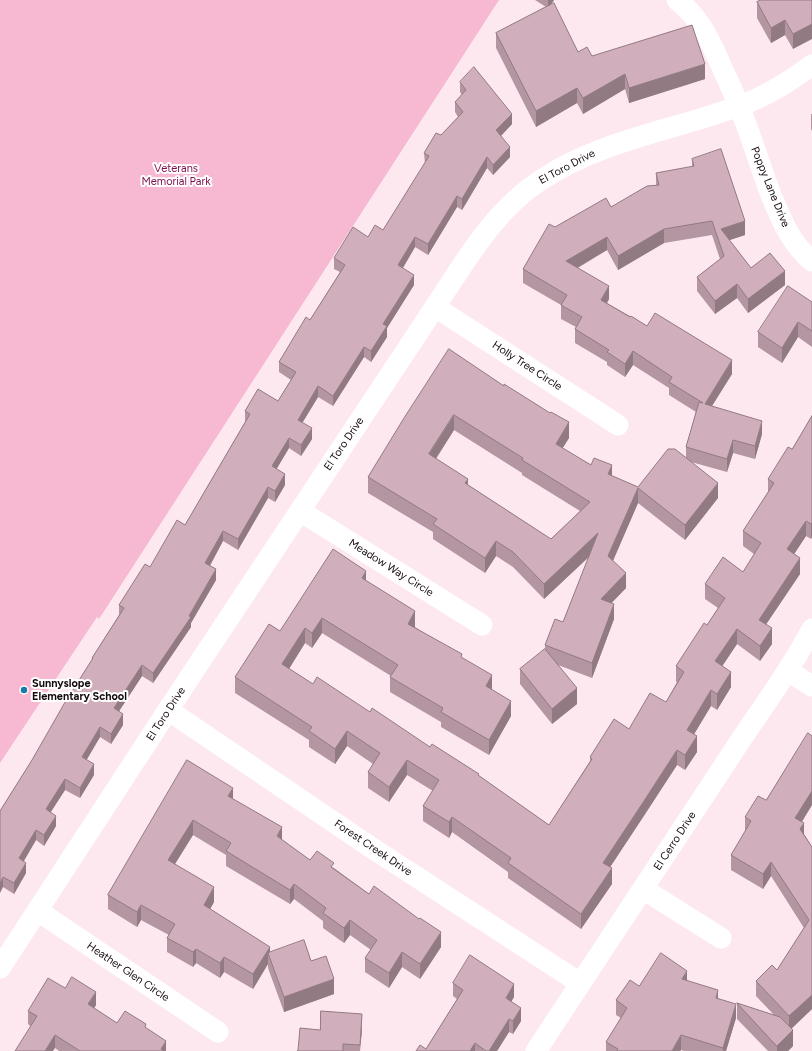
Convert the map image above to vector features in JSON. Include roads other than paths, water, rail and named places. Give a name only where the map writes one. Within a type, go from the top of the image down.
[{"type":"street","name":"Poppy Lane Drive","points":[[677,0],[686,6],[711,42],[739,106],[781,220],[792,239],[805,256],[812,261]]},
{"type":"street","name":"El Toro Drive","points":[[0,968],[168,710],[435,307],[477,244],[496,221],[515,200],[540,180],[575,161],[642,135],[739,106],[783,86],[812,65]]},
{"type":"street","name":"Holly Tree Circle","points":[[435,307],[618,424]]},
{"type":"street","name":"Meadow Way Circle","points":[[300,511],[482,625]]},
{"type":"street","name":"El Cerro Drive","points":[[536,1051],[738,744],[788,671],[812,629]]},
{"type":"street","points":[[788,671],[812,686]]},
{"type":"street","name":"Forest Creek Drive","points":[[168,710],[372,848],[580,983]]},
{"type":"street","points":[[644,889],[722,938]]},
{"type":"street","name":"Heather Glen Circle","points":[[38,911],[218,1032]]},
{"type":"place","name":"Sunnyslope Elementary School","points":[[24,690]]},
{"type":"park label","name":"Veterans Memorial Park","points":[[176,175]]}]
